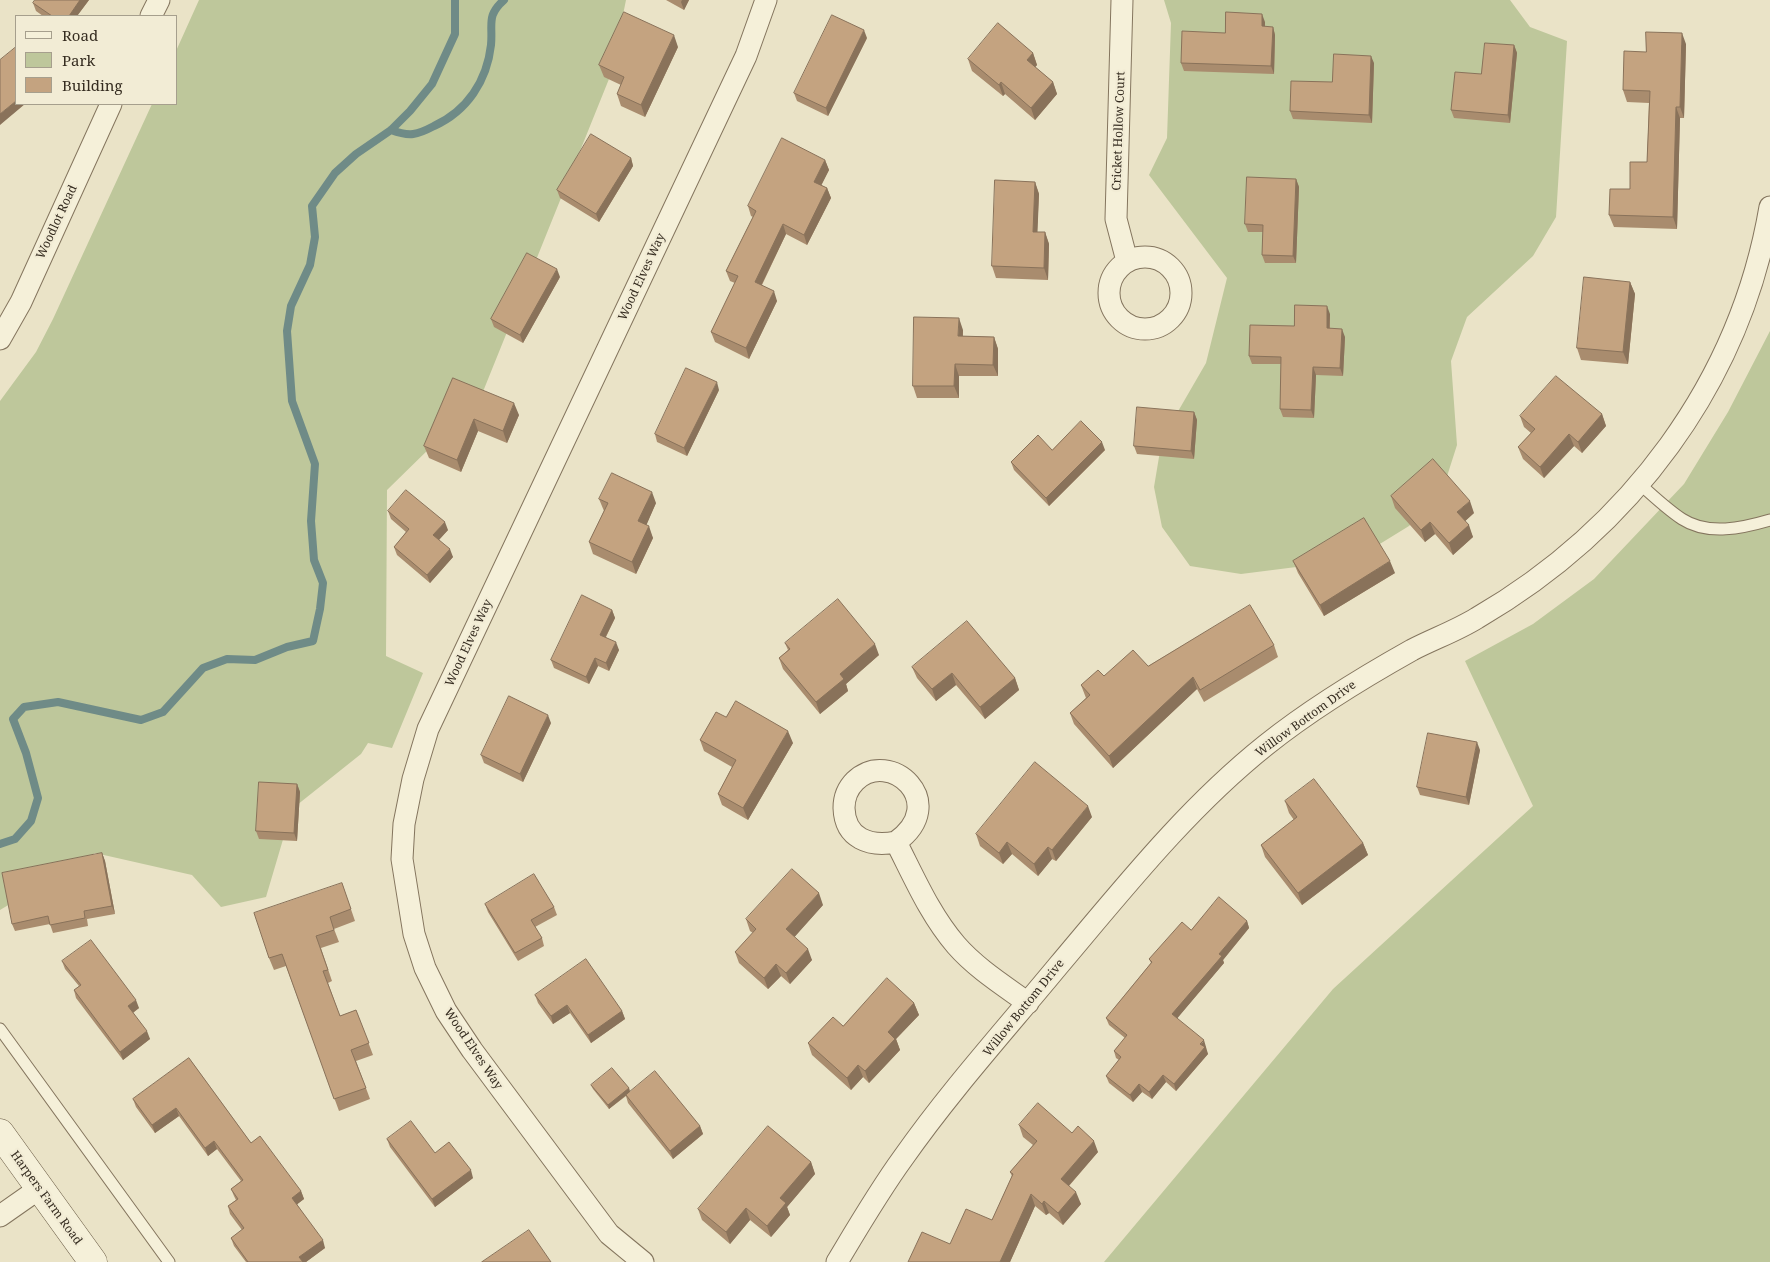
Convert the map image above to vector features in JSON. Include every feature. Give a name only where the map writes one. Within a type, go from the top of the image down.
[{"type":"main road","name":"Harpers Farm Road","points":[[0,1133],[93,1262]]},
{"type":"street","points":[[152,15],[159,0]]},
{"type":"street","name":"Wood Elves Way","points":[[643,1262],[609,1234],[472,1050],[446,1012],[425,968],[414,934],[402,859],[404,824],[413,779],[428,729],[746,56],[766,0]]},
{"type":"street","name":"Cricket Hollow Court","points":[[1122,0],[1116,219],[1127,261]]},
{"type":"street","name":"Woodlot Road","points":[[0,339],[21,302],[111,105]]},
{"type":"street","name":"Willow Bottom Drive","points":[[837,1262],[903,1157],[1159,846],[1266,745],[1369,675],[1416,648],[1475,620],[1526,587],[1566,558],[1603,525],[1640,484],[1695,408],[1740,320],[1762,247],[1770,207]]},
{"type":"street","points":[[896,842],[936,919],[956,945],[977,966],[1028,1003]]},
{"type":"street","points":[[0,1216],[40,1188]]},
{"type":"lane","points":[[1640,484],[1684,520],[1708,527],[1726,529],[1770,520]]},
{"type":"lane","points":[[0,1029],[169,1262]]},
{"type":"green space","points":[[199,0],[626,0],[611,74],[480,399],[387,490],[386,656],[423,673],[392,748],[368,743],[361,754],[292,809],[266,897],[221,907],[192,875],[95,853],[0,910],[0,401],[36,352],[53,319],[152,105],[178,105],[178,47]]},
{"type":"green space","points":[[1164,0],[1510,0],[1530,27],[1567,41],[1556,217],[1533,256],[1467,317],[1451,361],[1457,445],[1442,492],[1409,526],[1370,550],[1328,563],[1241,574],[1190,566],[1162,527],[1154,487],[1162,439],[1206,363],[1227,278],[1149,175],[1167,138],[1171,23]]},
{"type":"green space","points":[[1770,331],[1770,1262],[1104,1262],[1333,989],[1533,806],[1465,661],[1533,624],[1594,579],[1684,484],[1728,412]]},
{"type":"building","points":[[35,0],[80,0],[70,15],[51,15],[33,3]]},
{"type":"building","points":[[624,12],[674,35],[641,105],[617,94],[624,77],[599,65]]},
{"type":"building","points":[[1226,12],[1262,14],[1262,26],[1273,27],[1271,66],[1181,63],[1182,31],[1225,33]]},
{"type":"building","points":[[832,15],[864,30],[826,108],[794,93]]},
{"type":"building","points":[[998,23],[1033,53],[1027,60],[1053,82],[1031,108],[1001,82],[999,85],[968,59]]},
{"type":"building","points":[[1646,32],[1682,33],[1680,107],[1676,107],[1673,217],[1609,215],[1610,189],[1630,189],[1630,162],[1647,162],[1650,91],[1623,90],[1624,51],[1646,52]]},
{"type":"building","points":[[1485,43],[1514,45],[1508,115],[1451,110],[1455,72],[1481,74]]},
{"type":"building","points":[[15,48],[15,102],[0,114],[0,60]]},
{"type":"building","points":[[1334,54],[1371,56],[1369,115],[1290,111],[1291,81],[1332,82]]},
{"type":"building","points":[[591,134],[631,158],[596,214],[557,190]]},
{"type":"building","points":[[782,138],[825,160],[814,182],[827,188],[804,235],[783,224],[755,282],[774,291],[746,348],[711,332],[738,276],[726,271],[756,211],[748,206]]},
{"type":"building","points":[[1247,177],[1296,179],[1293,256],[1262,255],[1263,225],[1245,224]]},
{"type":"building","points":[[995,180],[1035,182],[1033,232],[1045,232],[1044,268],[992,266]]},
{"type":"building","points":[[527,253],[557,269],[520,335],[491,319]]},
{"type":"building","points":[[1584,277],[1630,282],[1623,352],[1577,348]]},
{"type":"building","points":[[1295,305],[1327,306],[1327,328],[1342,329],[1340,368],[1313,367],[1311,410],[1280,409],[1281,357],[1249,356],[1250,325],[1294,326]]},
{"type":"building","points":[[914,317],[959,318],[958,336],[994,337],[993,365],[955,364],[954,386],[913,386]]},
{"type":"building","points":[[686,368],[717,382],[684,448],[655,434]]},
{"type":"building","points":[[1556,376],[1602,414],[1578,442],[1569,434],[1540,467],[1518,447],[1535,429],[1520,416]]},
{"type":"building","points":[[453,378],[514,403],[503,431],[474,419],[457,460],[424,446]]},
{"type":"building","points":[[1137,407],[1194,412],[1191,451],[1134,446]]},
{"type":"building","points":[[1081,421],[1102,442],[1046,498],[1011,462],[1038,435],[1052,450]]},
{"type":"building","points":[[1433,459],[1470,501],[1457,512],[1469,525],[1449,543],[1430,522],[1421,530],[1391,496]]},
{"type":"building","points":[[612,473],[652,492],[638,521],[649,526],[632,562],[589,542],[608,503],[599,499]]},
{"type":"building","points":[[406,490],[445,522],[433,535],[450,549],[427,575],[394,547],[409,529],[388,511]]},
{"type":"building","points":[[1364,518],[1390,561],[1320,605],[1293,561]]},
{"type":"building","points":[[582,595],[612,610],[600,635],[616,642],[606,663],[595,658],[586,677],[551,660]]},
{"type":"building","points":[[838,599],[875,644],[840,674],[844,679],[816,702],[779,658],[790,649],[785,643]]},
{"type":"building","points":[[1250,605],[1274,645],[1200,690],[1193,677],[1109,756],[1070,713],[1090,695],[1081,685],[1098,670],[1104,676],[1133,650],[1148,666]]},
{"type":"building","points":[[967,621],[1015,678],[980,707],[952,673],[932,689],[912,667]]},
{"type":"building","points":[[509,696],[548,715],[520,774],[481,755]]},
{"type":"building","points":[[736,701],[788,731],[743,808],[718,794],[736,760],[700,740],[716,712],[726,717]]},
{"type":"building","points":[[1428,733],[1477,742],[1466,797],[1417,787]]},
{"type":"building","points":[[1035,762],[1088,806],[1052,850],[1048,847],[1034,864],[1007,842],[999,853],[976,834]]},
{"type":"building","points":[[1314,779],[1363,843],[1298,893],[1261,845],[1297,817],[1285,801]]},
{"type":"building","points":[[259,782],[297,784],[294,833],[256,831]]},
{"type":"building","points":[[102,853],[112,906],[84,911],[85,918],[50,925],[48,916],[12,924],[2,873]]},
{"type":"building","points":[[792,869],[819,893],[786,929],[808,949],[786,973],[776,964],[764,978],[735,952],[756,929],[746,919]]},
{"type":"building","points":[[534,874],[554,907],[531,920],[542,938],[515,953],[485,904]]},
{"type":"building","points":[[342,883],[351,909],[330,917],[334,930],[316,936],[328,970],[323,971],[340,1016],[356,1010],[369,1043],[351,1050],[366,1088],[334,1099],[282,954],[269,958],[254,913]]},
{"type":"building","points":[[1219,897],[1247,921],[1219,954],[1222,956],[1172,1014],[1204,1040],[1200,1044],[1205,1047],[1174,1084],[1163,1075],[1149,1092],[1139,1084],[1130,1095],[1106,1076],[1121,1057],[1114,1051],[1127,1035],[1106,1018],[1152,962],[1149,959],[1182,922],[1191,930]]},
{"type":"building","points":[[91,940],[136,1000],[128,1006],[147,1031],[120,1052],[74,990],[81,985],[62,961]]},
{"type":"building","points":[[586,959],[622,1011],[588,1035],[567,1005],[551,1016],[535,995]]},
{"type":"building","points":[[887,978],[914,1003],[888,1032],[895,1039],[865,1071],[858,1065],[847,1078],[808,1043],[833,1017],[843,1026]]},
{"type":"building","points":[[189,1058],[251,1143],[260,1136],[301,1191],[292,1198],[323,1240],[299,1257],[303,1262],[248,1262],[231,1238],[244,1228],[228,1206],[238,1199],[231,1189],[243,1180],[214,1141],[205,1148],[176,1108],[152,1125],[133,1099]]},
{"type":"building","points":[[612,1068],[629,1088],[608,1105],[591,1085]]},
{"type":"building","points":[[655,1071],[700,1126],[670,1151],[626,1095]]},
{"type":"building","points":[[1038,1103],[1072,1133],[1078,1126],[1094,1141],[1061,1179],[1076,1192],[1058,1213],[1044,1201],[1042,1204],[1031,1194],[1000,1262],[908,1262],[922,1232],[950,1244],[966,1209],[992,1220],[1013,1174],[1010,1172],[1037,1141],[1019,1125]]},
{"type":"building","points":[[411,1121],[435,1153],[449,1142],[471,1170],[432,1199],[387,1139]]},
{"type":"building","points":[[768,1126],[811,1162],[780,1198],[786,1203],[767,1226],[746,1208],[726,1232],[698,1209]]},
{"type":"building","points":[[529,1230],[551,1262],[482,1262]]},
{"type":"waterway","points":[[0,844],[15,839],[31,821],[38,798],[26,753],[13,719],[24,707],[58,702],[141,720],[163,712],[203,668],[227,659],[255,660],[287,647],[313,641],[323,583],[314,560],[311,521],[315,464],[292,401],[287,331],[291,306],[310,265],[315,237],[312,206],[335,173],[356,154],[391,130],[410,111],[432,84],[455,34],[455,0]]},
{"type":"waterway","points":[[391,130],[403,134],[423,131],[446,120],[465,103],[480,82],[485,71],[491,45],[491,21],[498,6],[504,0]]}]
